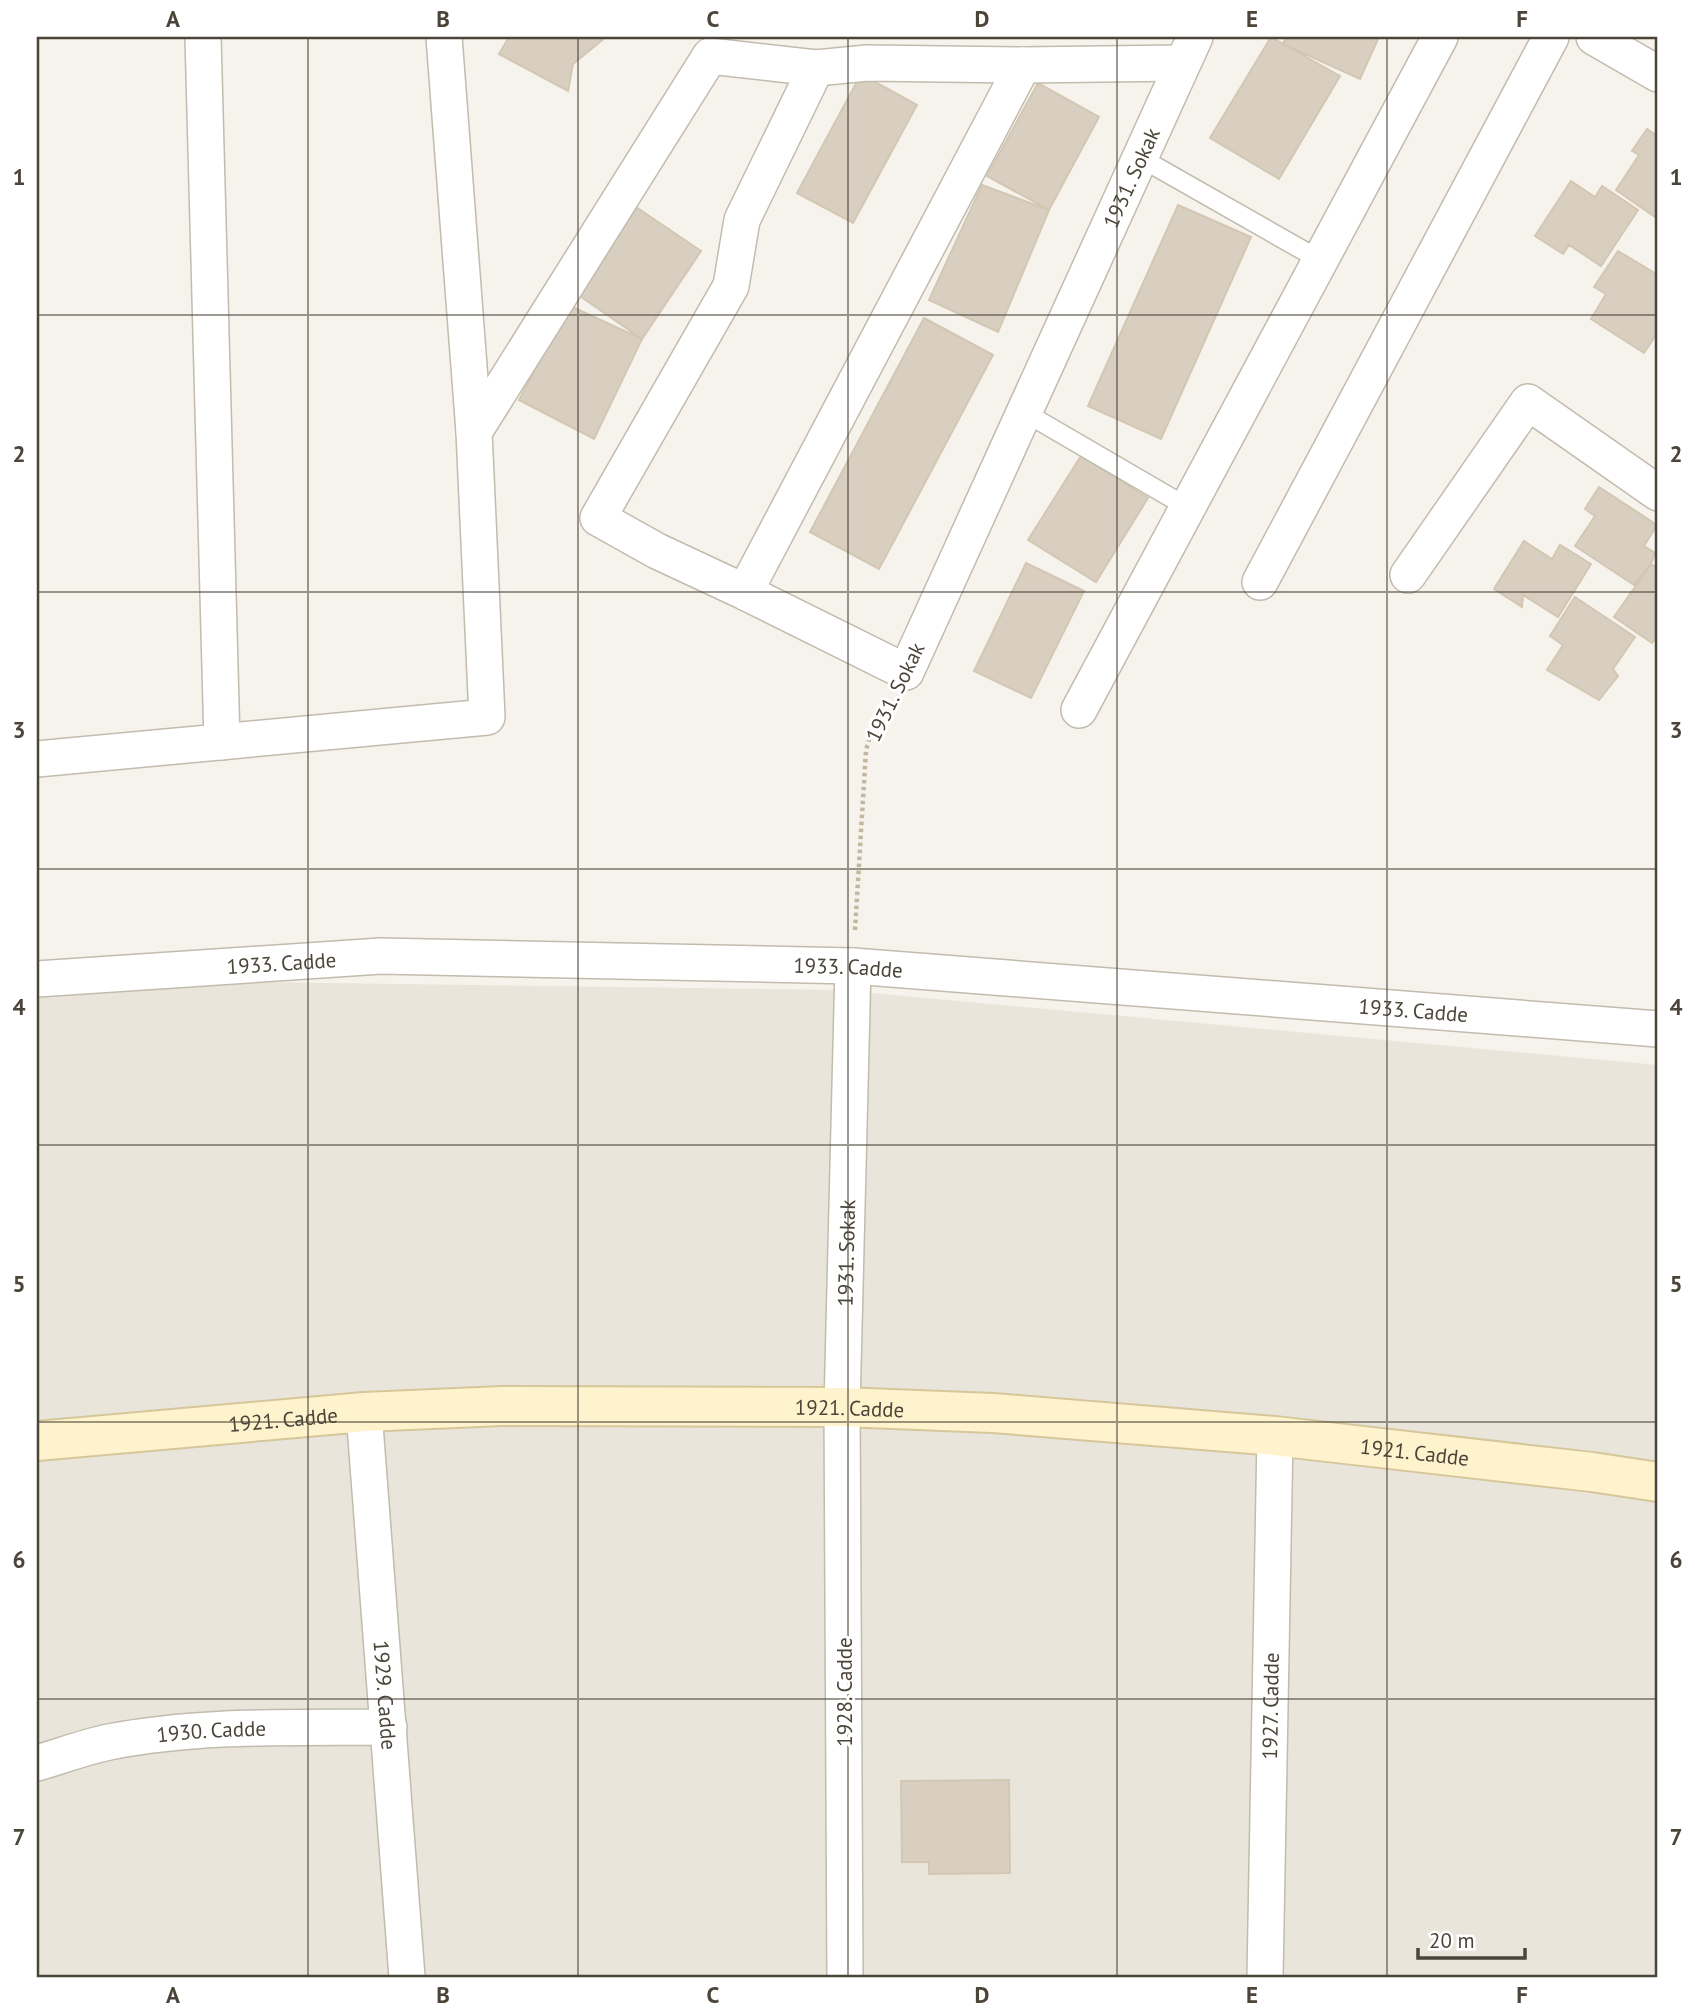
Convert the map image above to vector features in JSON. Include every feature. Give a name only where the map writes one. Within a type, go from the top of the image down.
[{"type":"street","points":[[203,37],[222,742]]},
{"type":"street","points":[[37,759],[487,717],[474,432],[444,37]]},
{"type":"street","points":[[1079,710],[1440,37]]},
{"type":"street","points":[[1260,582],[1551,37]]},
{"type":"street","points":[[1594,37],[1658,74]]},
{"type":"street","points":[[474,432],[710,56],[816,68],[867,62],[1023,65],[1189,50]]},
{"type":"street","name":"1931. Sokak","points":[[906,672],[1189,50]]},
{"type":"street","points":[[747,593],[1023,65]]},
{"type":"street","points":[[816,68],[742,220],[730,286],[598,518],[657,551],[906,672]]},
{"type":"street","points":[[1408,575],[1528,402],[1658,493]]},
{"type":"street","name":"1933. Cadde","points":[[37,979],[381,956],[853,965],[1658,1029]]},
{"type":"street","name":"1931. Sokak","points":[[842,1407],[853,965]]},
{"type":"street","name":"1921. Cadde","points":[[37,1441],[364,1412],[502,1406],[842,1407],[1006,1414],[1275,1436],[1536,1465],[1658,1482]]},
{"type":"street","name":"1928. Cadde","points":[[842,1407],[845,1977]]},
{"type":"street","name":"1929. Cadde","points":[[364,1412],[407,1977]]},
{"type":"street","name":"1927. Cadde","points":[[1265,1977],[1275,1436]]},
{"type":"street","name":"1930. Cadde","points":[[37,1763],[108,1742],[181,1733],[263,1728],[389,1727]]},
{"type":"lane","points":[[1139,157],[1320,260]]},
{"type":"lane","points":[[1024,412],[1187,508]]},
{"type":"path","name":"1931. Sokak","points":[[853,965],[866,750],[873,726],[906,672]]},
{"type":"shaded area","points":[[37,980],[838,990],[1658,1065],[1658,1977],[37,1977]]},
{"type":"building","points":[[509,37],[606,37],[573,64],[568,91],[499,54]]},
{"type":"building","points":[[1271,37],[1340,76],[1279,179],[1210,138]]},
{"type":"building","points":[[1286,37],[1379,37],[1360,79],[1283,44]]},
{"type":"building","points":[[861,74],[917,105],[853,223],[797,193]]},
{"type":"building","points":[[1038,83],[1099,117],[1049,210],[987,176]]},
{"type":"building","points":[[1647,129],[1658,136],[1658,219],[1616,190],[1639,155],[1632,151]]},
{"type":"building","points":[[1571,181],[1595,197],[1602,186],[1638,210],[1601,266],[1569,245],[1563,254],[1535,236]]},
{"type":"building","points":[[982,185],[1049,210],[998,332],[929,300]]},
{"type":"building","points":[[1178,205],[1251,237],[1161,439],[1088,406]]},
{"type":"building","points":[[636,207],[701,251],[642,339],[577,294]]},
{"type":"building","points":[[1618,251],[1658,275],[1658,332],[1644,353],[1591,319],[1606,294],[1594,287]]},
{"type":"building","points":[[568,305],[642,339],[594,439],[519,400]]},
{"type":"building","points":[[924,318],[993,355],[879,569],[810,532]]},
{"type":"building","points":[[1081,456],[1148,498],[1096,582],[1028,540]]},
{"type":"building","points":[[1599,487],[1657,525],[1644,546],[1655,553],[1651,564],[1634,585],[1575,546],[1595,516],[1585,509]]},
{"type":"building","points":[[1524,541],[1552,559],[1560,545],[1591,564],[1558,617],[1523,595],[1522,607],[1494,589]]},
{"type":"building","points":[[1026,563],[1084,591],[1031,698],[974,671]]},
{"type":"building","points":[[1651,564],[1658,568],[1658,635],[1652,643],[1614,617]]},
{"type":"building","points":[[1575,597],[1635,637],[1613,669],[1618,676],[1599,700],[1547,670],[1563,645],[1550,636]]},
{"type":"building","points":[[1009,1780],[1010,1873],[929,1874],[929,1862],[902,1862],[901,1781]]}]
